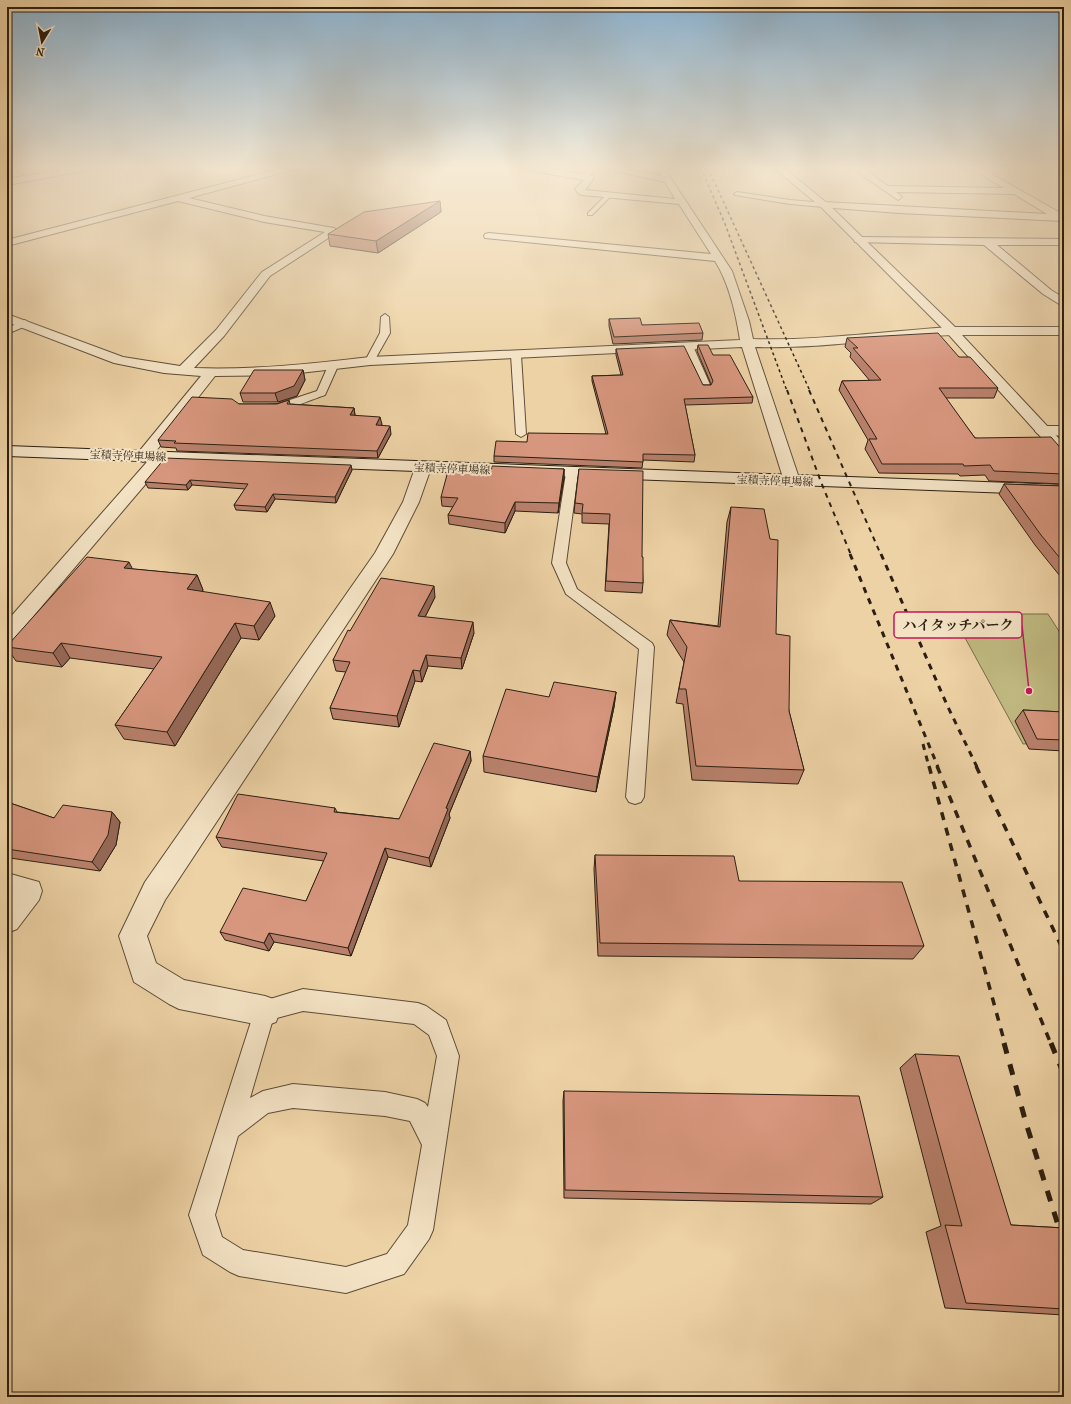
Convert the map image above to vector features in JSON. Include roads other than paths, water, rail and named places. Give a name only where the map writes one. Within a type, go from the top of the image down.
[{"type":"street","points":[[7,243],[44,234]]},
{"type":"street","points":[[183,371],[220,333],[266,274],[330,234]]},
{"type":"street","points":[[703,234],[727,271],[743,321],[747,343],[792,481]]},
{"type":"street","points":[[853,234],[952,331],[1064,453]]},
{"type":"street","points":[[489,236],[719,258]]},
{"type":"street","points":[[859,240],[1064,242]]},
{"type":"street","points":[[987,242],[1047,292],[1064,303]]},
{"type":"street","points":[[7,318],[25,323],[86,350],[134,364],[183,371],[211,373],[246,373],[333,366],[370,361],[747,343],[789,344],[896,334],[952,331],[1064,331]]},
{"type":"street","points":[[7,634],[151,457],[211,373]]},
{"type":"street","points":[[1043,431],[1064,431]]},
{"type":"street","name":"宝積寺停車場線","points":[[7,452],[1064,490]]},
{"type":"street","points":[[264,1011],[179,994],[144,972],[133,936],[155,891],[384,554],[411,502],[423,468]]},
{"type":"street","points":[[7,886],[28,891],[7,920]]},
{"type":"lane","points":[[370,361],[385,333],[386,317]]},
{"type":"lane","points":[[7,331],[25,323]]},
{"type":"lane","points":[[688,346],[706,387]]},
{"type":"lane","points":[[516,355],[521,434]]},
{"type":"lane","points":[[256,407],[279,407],[321,393],[333,366]]},
{"type":"lane","points":[[572,473],[559,563],[571,592],[647,647],[635,797]]},
{"type":"lane","points":[[303,1000],[418,1014],[438,1028],[448,1056],[420,1230],[395,1265],[346,1280],[239,1263],[212,1246],[202,1215],[228,1129],[264,1011],[303,1000]]},
{"type":"lane","points":[[228,1129],[263,1103],[293,1096],[385,1104],[417,1111],[434,1144]]},
{"type":"railway","points":[[729,234],[787,391]]},
{"type":"railway","points":[[738,234],[810,391]]},
{"type":"railway","points":[[787,390],[821,482],[851,555]]},
{"type":"railway","points":[[809,390],[881,555]]},
{"type":"railway","points":[[850,554],[938,767]]},
{"type":"railway","points":[[881,554],[947,705],[977,767]]},
{"type":"railway","points":[[923,744],[929,767]]},
{"type":"railway","points":[[929,766],[1005,1044]]},
{"type":"railway","points":[[937,766],[1051,1044]]},
{"type":"railway","points":[[976,766],[1064,952]]},
{"type":"railway","points":[[1004,1043],[1026,1123],[1064,1244]]},
{"type":"railway","points":[[1051,1043],[1064,1075]]},
{"type":"place","name":"ハイタッチパーク","points":[[1029,691]]}]
